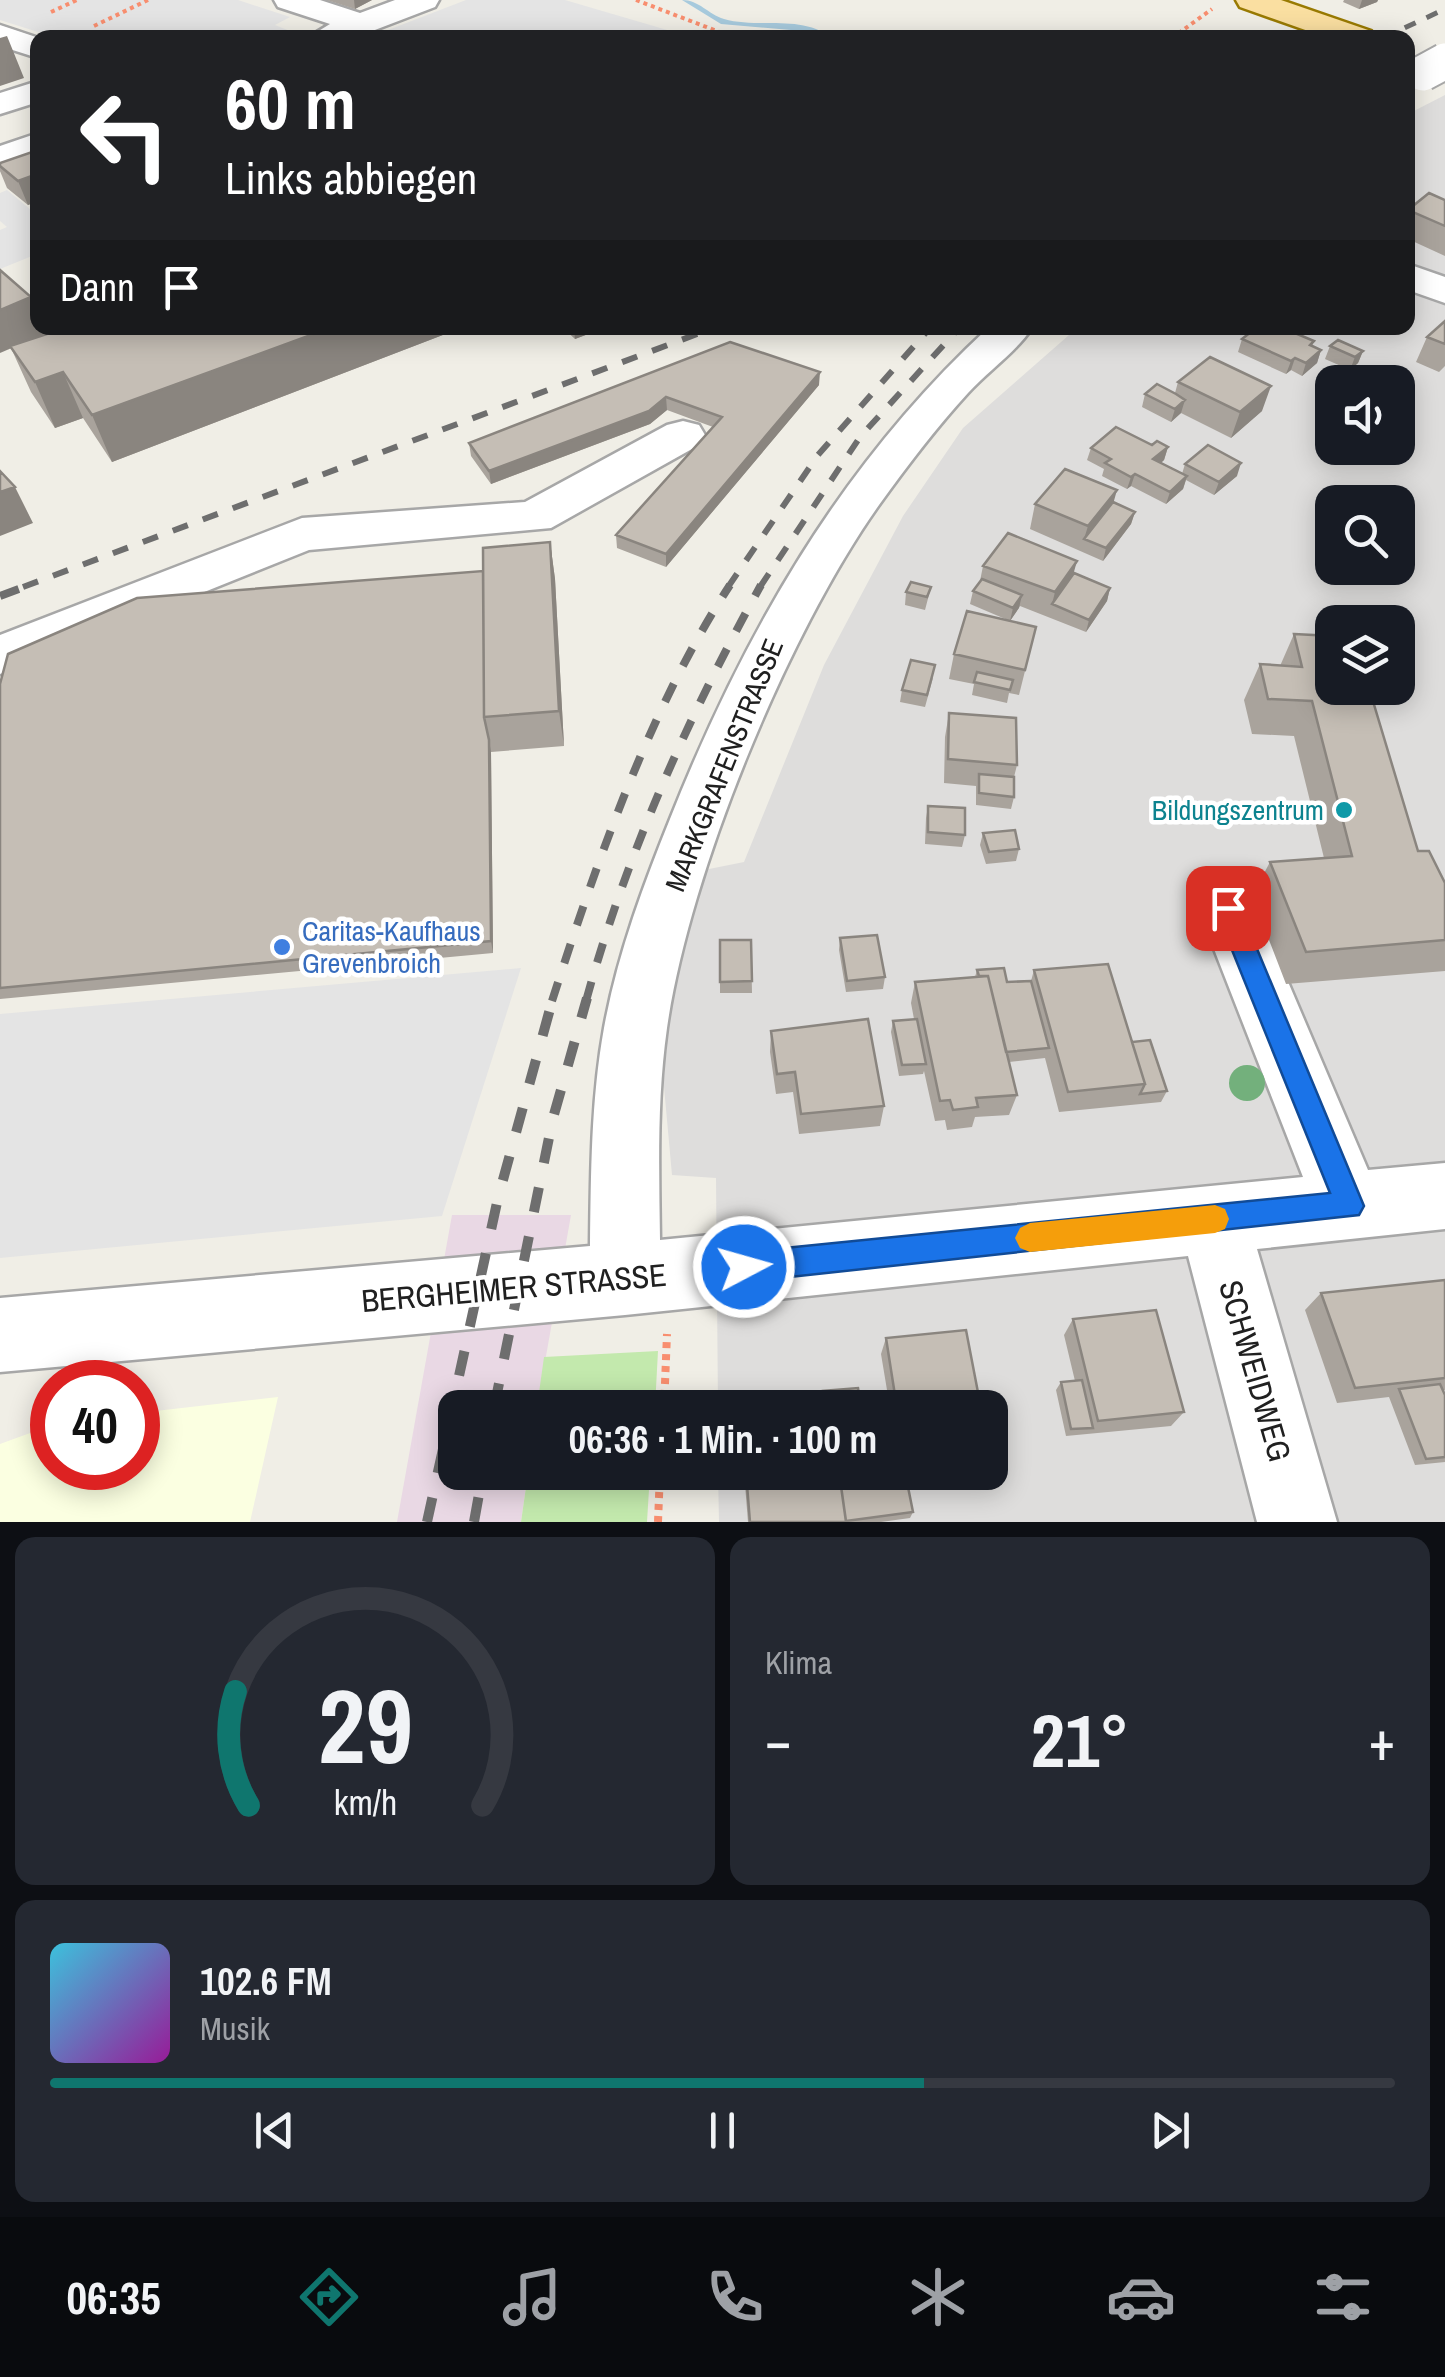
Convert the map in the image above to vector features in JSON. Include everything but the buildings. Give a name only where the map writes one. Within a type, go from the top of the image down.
[{"type":"main road","points":[[1251,0],[1337,30]]},
{"type":"street","points":[[289,0],[360,24]]},
{"type":"street","points":[[344,30],[424,0]]},
{"type":"street","points":[[0,35],[30,45]]},
{"type":"street","points":[[0,104],[30,93]]},
{"type":"street","points":[[0,158],[30,147]]},
{"type":"street","points":[[1415,279],[1445,291]]},
{"type":"street","name":"MARKGRAFENSTRASSE","points":[[625,1279],[627,1116],[635,1028],[664,911],[710,787],[788,610],[882,462],[936,396],[1003,335]]},
{"type":"street","points":[[0,655],[302,534],[534,517],[683,435]]},
{"type":"street","points":[[1228,908],[1349,1206]]},
{"type":"street","name":"BERGHEIMER STRASSE","points":[[0,1335],[625,1279],[1445,1196]]},
{"type":"street","name":"SCHWEIDWEG","points":[[1213,1219],[1297,1522]]},
{"type":"path","points":[[51,12],[78,0]]},
{"type":"path","points":[[94,26],[148,0]]},
{"type":"path","points":[[636,0],[715,30]]},
{"type":"path","points":[[1183,30],[1218,4]]},
{"type":"path","points":[[658,1522],[659,1490]]},
{"type":"shaded area","points":[[0,0],[238,0],[290,17],[275,25],[288,30],[32,30],[0,20]]},
{"type":"shaded area","points":[[466,0],[565,0],[667,30],[388,30]]},
{"type":"shaded area","points":[[1445,95],[1445,1522],[719,1522],[718,1490],[1008,1490],[1008,1390],[718,1390],[716,1178],[672,1175],[662,1065],[680,939],[704,870],[744,862],[824,665],[903,516],[963,428],[1069,335],[1415,335],[1415,110]]},
{"type":"shaded area","points":[[7,190],[30,209],[30,257],[0,269],[0,230],[7,227],[0,221],[0,193]]},
{"type":"shaded area","points":[[521,968],[442,1216],[0,1258],[0,1014]]},
{"type":"shaded area","points":[[452,1215],[571,1215],[540,1390],[438,1390],[438,1490],[526,1490],[521,1522],[397,1522]]},
{"type":"shaded area","points":[[278,1397],[250,1522],[0,1522],[0,1444],[30,1433],[30,1490],[160,1490],[160,1410]]},
{"type":"green space","points":[[658,1351],[656,1390],[539,1390],[544,1357]]},
{"type":"green space","points":[[526,1490],[649,1490],[647,1522],[521,1522]]},
{"type":"waterway","points":[[686,0],[721,21],[816,30]]},
{"type":"railway","points":[[1400,30],[1445,9]]},
{"type":"railway","points":[[23,587],[694,335]]},
{"type":"railway","points":[[728,587],[818,455],[924,335]]},
{"type":"railway","points":[[760,587],[860,437],[953,335]]},
{"type":"railway","points":[[0,596],[30,585]]},
{"type":"railway","points":[[552,1001],[587,895],[651,733],[701,632],[730,585]]},
{"type":"railway","points":[[586,1001],[620,893],[661,788],[708,685],[761,585]]},
{"type":"railway","points":[[427,1522],[498,1198],[553,998]]},
{"type":"railway","points":[[498,1390],[553,1118],[587,998]]},
{"type":"railway","points":[[474,1522],[480,1490]]},
{"type":"slow traffic","points":[[1030,1238],[1215,1219]]},
{"type":"place","name":"Bildungszentrum","points":[[1344,810]]},
{"type":"place","name":"Caritas-Kaufhaus Grevenbroich","points":[[282,947]]},
{"type":"route","points":[[744,1267],[1349,1206],[1249,970],[1228,908]]}]
